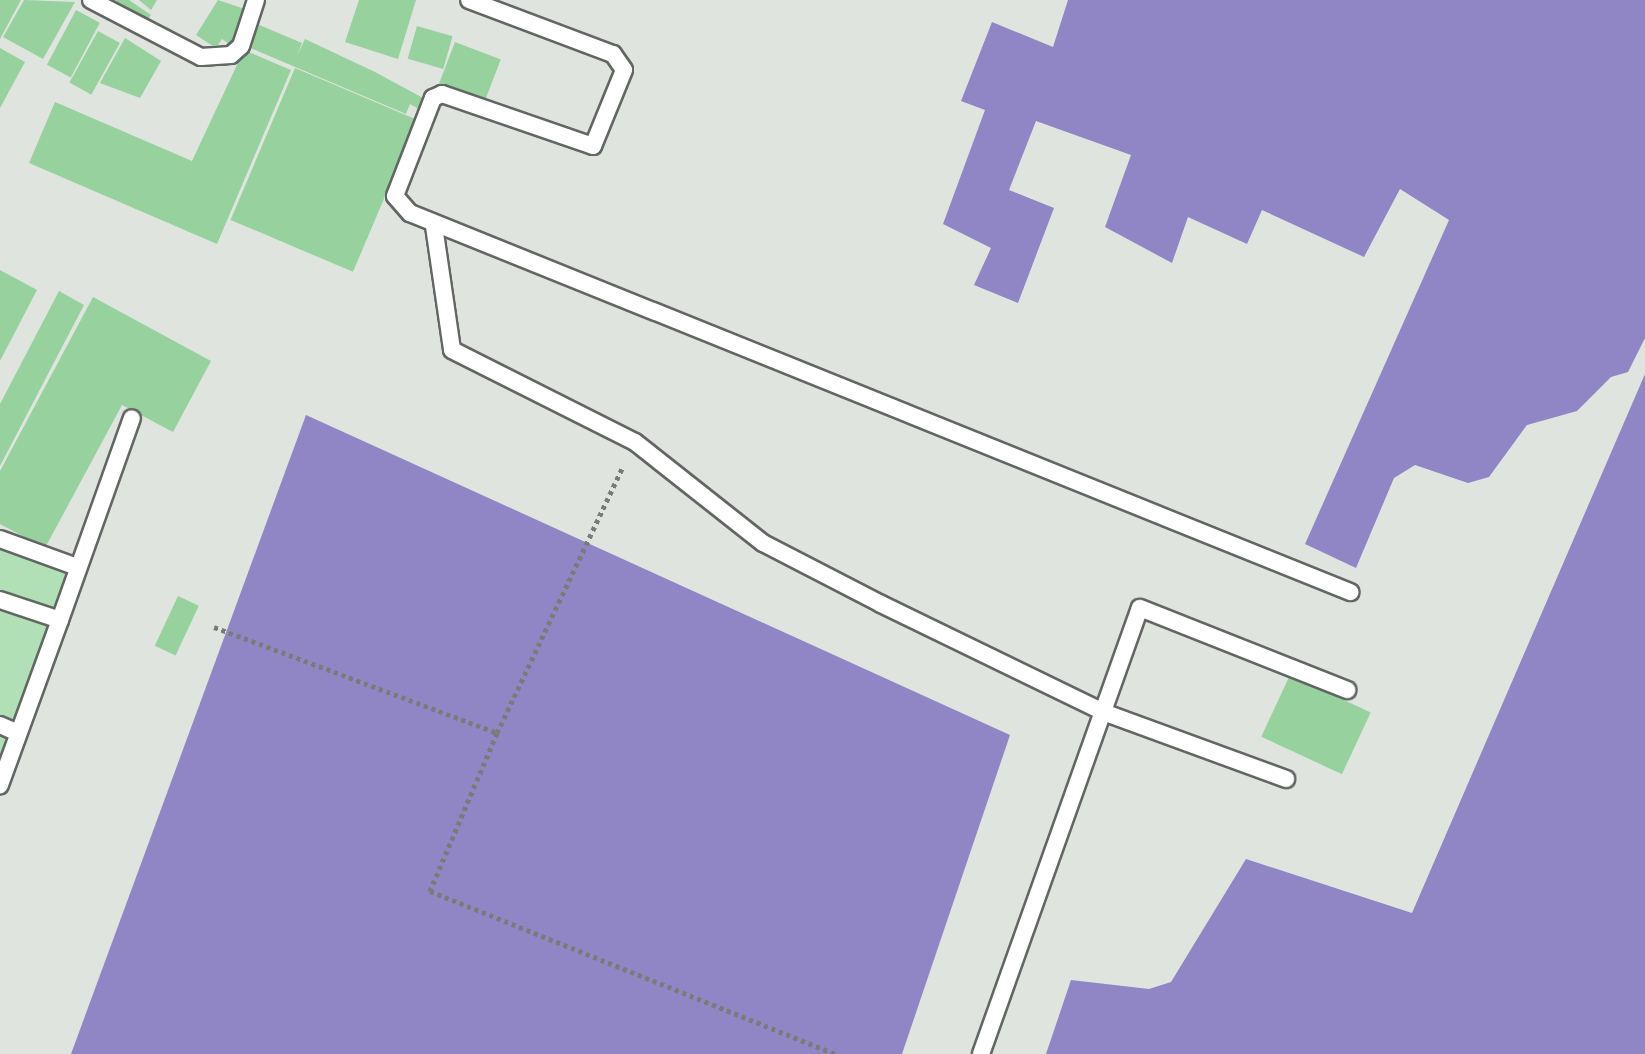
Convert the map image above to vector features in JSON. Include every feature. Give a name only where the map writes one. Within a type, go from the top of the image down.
[{"type":"lane","points":[[91,0],[201,57],[231,55],[241,46],[256,0]]},
{"type":"lane","points":[[469,0],[613,54],[624,70],[593,146],[442,94],[433,98],[395,196],[434,226],[900,406],[1350,592]]},
{"type":"lane","points":[[434,226],[452,350],[635,442],[763,543],[1103,712],[1286,779]]},
{"type":"lane","points":[[0,785],[132,418]]},
{"type":"lane","points":[[0,539],[77,567]]},
{"type":"lane","points":[[0,600],[60,620]]},
{"type":"lane","points":[[981,1054],[1140,608],[1347,690]]},
{"type":"lane","points":[[0,725],[18,733]]},
{"type":"path","points":[[635,442],[497,733],[430,891],[835,1054]]},
{"type":"path","points":[[214,627],[497,733]]},
{"type":"green space","points":[[0,539],[77,567],[0,785]]},
{"type":"shaded area","points":[[1068,0],[1645,0],[1645,338],[1628,372],[1611,377],[1577,411],[1527,425],[1489,477],[1468,483],[1415,465],[1394,478],[1356,568],[1305,544],[1449,220],[1400,189],[1364,257],[1262,210],[1247,244],[1188,217],[1172,263],[1105,227],[1131,155],[1036,121],[1009,190],[1054,208],[1018,303],[974,285],[991,248],[943,224],[985,110],[961,101],[992,22],[1053,47]]},
{"type":"shaded area","points":[[1645,374],[1645,1054],[1046,1054],[1071,980],[1149,989],[1171,982],[1246,859],[1412,913]]},
{"type":"shaded area","points":[[306,415],[1010,735],[902,1054],[71,1054]]},
{"type":"building","points":[[0,0],[21,0],[0,39]]},
{"type":"building","points":[[24,0],[75,2],[43,59],[3,37]]},
{"type":"building","points":[[115,0],[129,0],[151,15],[144,25]]},
{"type":"building","points":[[139,0],[157,0],[151,10]]},
{"type":"building","points":[[218,0],[254,12],[232,46],[222,39],[216,48],[196,35]]},
{"type":"building","points":[[359,0],[416,0],[398,59],[345,42]]},
{"type":"building","points":[[76,10],[100,23],[71,77],[47,65]]},
{"type":"building","points":[[257,24],[302,43],[297,56],[305,39],[375,72],[423,98],[419,109],[410,104],[406,114],[248,47]]},
{"type":"building","points":[[417,26],[453,36],[443,69],[408,59]]},
{"type":"building","points":[[98,31],[120,43],[91,95],[69,83]]},
{"type":"building","points":[[125,38],[161,61],[140,98],[100,83]]},
{"type":"building","points":[[455,42],[501,60],[484,103],[439,85]]},
{"type":"building","points":[[0,48],[25,62],[0,108]]},
{"type":"building","points":[[244,50],[291,70],[217,244],[29,163],[55,102],[192,161]]},
{"type":"building","points":[[295,68],[417,120],[353,272],[231,220]]},
{"type":"building","points":[[0,270],[37,290],[0,361]]},
{"type":"building","points":[[59,291],[84,305],[0,466],[0,404]]},
{"type":"building","points":[[93,297],[211,361],[173,432],[122,405],[45,548],[0,524],[0,471]]},
{"type":"building","points":[[178,596],[199,606],[176,656],[155,646]]},
{"type":"building","points":[[1290,675],[1371,713],[1342,774],[1261,737]]}]
